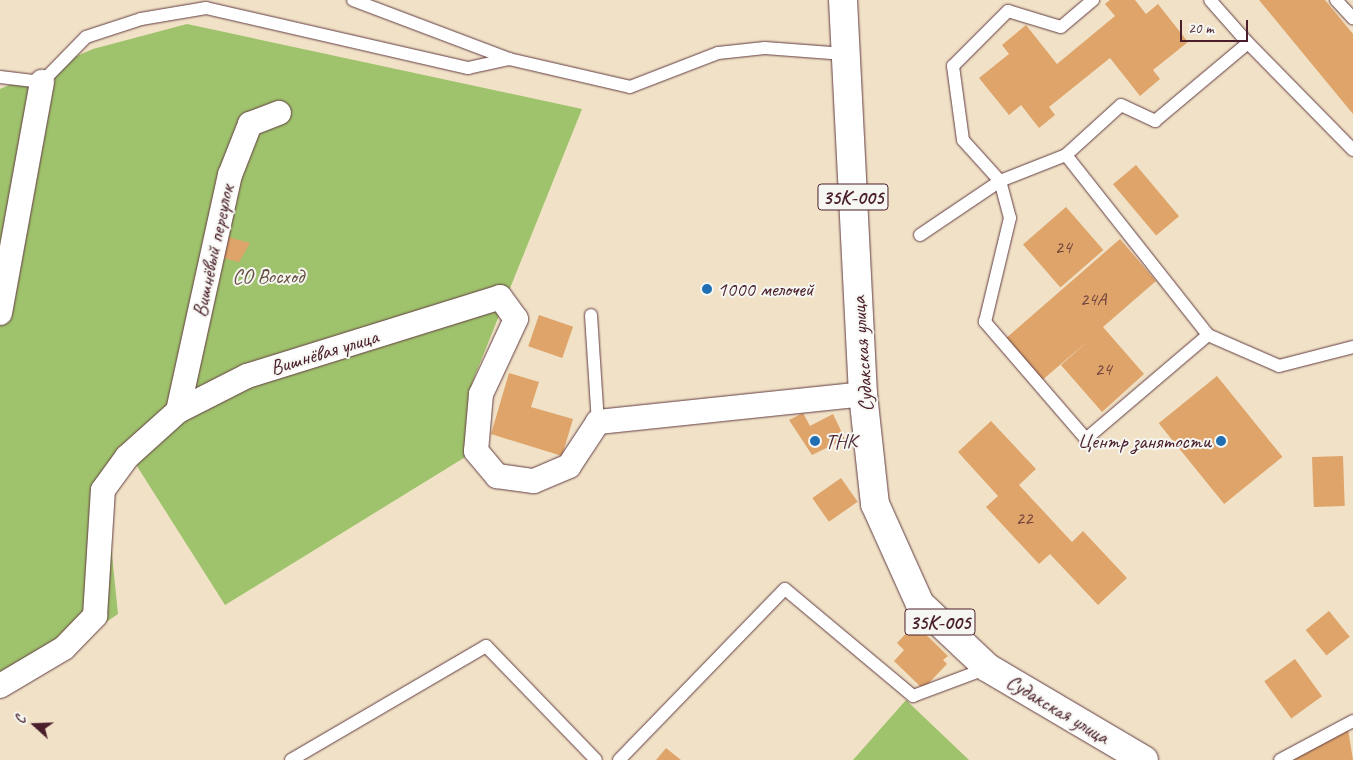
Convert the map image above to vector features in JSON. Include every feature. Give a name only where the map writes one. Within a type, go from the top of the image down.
[{"type":"main road","name":"Судакская улица","points":[[843,0],[864,394],[875,504],[920,604],[988,668],[1144,760]]},
{"type":"street","points":[[0,313],[42,82]]},
{"type":"street","name":"Вишнёвый переулок","points":[[178,411],[230,175],[250,124],[279,113]]},
{"type":"street","name":"Вишнёвая улица","points":[[0,686],[64,648],[94,616],[103,490],[127,458],[178,411],[247,376],[500,297],[516,319],[481,394],[476,450],[497,476],[534,481],[569,466],[598,422]]},
{"type":"street","points":[[598,422],[864,394]]},
{"type":"lane","points":[[353,0],[508,59],[630,87],[718,54],[765,48],[845,54]]},
{"type":"lane","points":[[1093,0],[1061,28],[1008,11],[953,66],[963,140],[1000,181],[1010,218],[985,322],[1086,439],[1208,335]]},
{"type":"lane","points":[[1210,0],[1248,43],[1353,150]]},
{"type":"lane","points":[[1336,0],[1353,18]]},
{"type":"lane","points":[[0,77],[42,82],[86,37],[142,19],[206,8],[468,68],[508,59]]},
{"type":"lane","points":[[920,235],[1000,181],[1066,155],[1121,105],[1155,121],[1248,43]]},
{"type":"lane","points":[[1066,155],[1208,335],[1279,366],[1353,347]]},
{"type":"lane","points":[[591,315],[598,422]]},
{"type":"lane","points":[[619,760],[785,589],[913,696],[988,668]]},
{"type":"lane","points":[[291,760],[486,646],[596,760]]},
{"type":"lane","points":[[1280,760],[1353,721]]},
{"type":"green space","name":"СО Восход","points":[[187,24],[582,109],[472,383],[467,456],[225,605],[135,463],[106,495],[118,614],[0,694],[0,89],[93,49]]},
{"type":"green space","points":[[906,700],[969,760],[853,760]]},
{"type":"building","points":[[1110,0],[1135,0],[1146,14],[1158,4],[1188,42],[1153,70],[1160,79],[1140,96],[1110,58],[1049,107],[1055,115],[1039,128],[1021,105],[1009,115],[979,78],[1009,54],[1002,45],[1026,25],[1057,64],[1115,16],[1105,4]]},
{"type":"building","points":[[1259,0],[1325,0],[1353,34],[1353,114]]},
{"type":"building","points":[[1136,165],[1179,216],[1156,236],[1113,184]]},
{"type":"building","points":[[1066,207],[1103,250],[1060,287],[1023,244]]},
{"type":"building","points":[[228,237],[250,243],[239,262],[223,258]]},
{"type":"building","points":[[1120,239],[1156,281],[1103,327],[1144,374],[1102,412],[1061,365],[1089,340],[1040,382],[1004,340]]},
{"type":"building","points":[[539,315],[573,327],[562,358],[528,346]]},
{"type":"building","points":[[509,373],[539,382],[531,407],[573,419],[562,456],[491,434]]},
{"type":"building","name":"Центр занятости","points":[[1217,376],[1282,457],[1224,504],[1159,423]]},
{"type":"building","points":[[803,413],[810,426],[833,414],[845,439],[812,455],[789,420]]},
{"type":"building","points":[[991,421],[1036,469],[1019,485],[1072,542],[1083,531],[1127,578],[1098,605],[1050,554],[1039,564],[986,507],[998,496],[958,452]]},
{"type":"building","points":[[1343,456],[1345,506],[1314,507],[1312,457]]},
{"type":"building","points":[[841,478],[858,502],[829,522],[812,498]]},
{"type":"building","points":[[1329,611],[1350,637],[1326,656],[1306,630]]},
{"type":"building","points":[[915,624],[948,656],[943,660],[947,664],[923,689],[894,661],[904,650],[897,643]]},
{"type":"building","points":[[1295,659],[1322,696],[1291,719],[1264,681]]},
{"type":"building","points":[[1348,729],[1353,760],[1288,760]]},
{"type":"building","points":[[666,748],[681,760],[656,760]]},
{"type":"place","name":"1000 мелочей","points":[[707,289]]},
{"type":"place","name":"ТНК","points":[[815,441]]},
{"type":"place","name":"Центр занятости","points":[[1221,441]]}]
